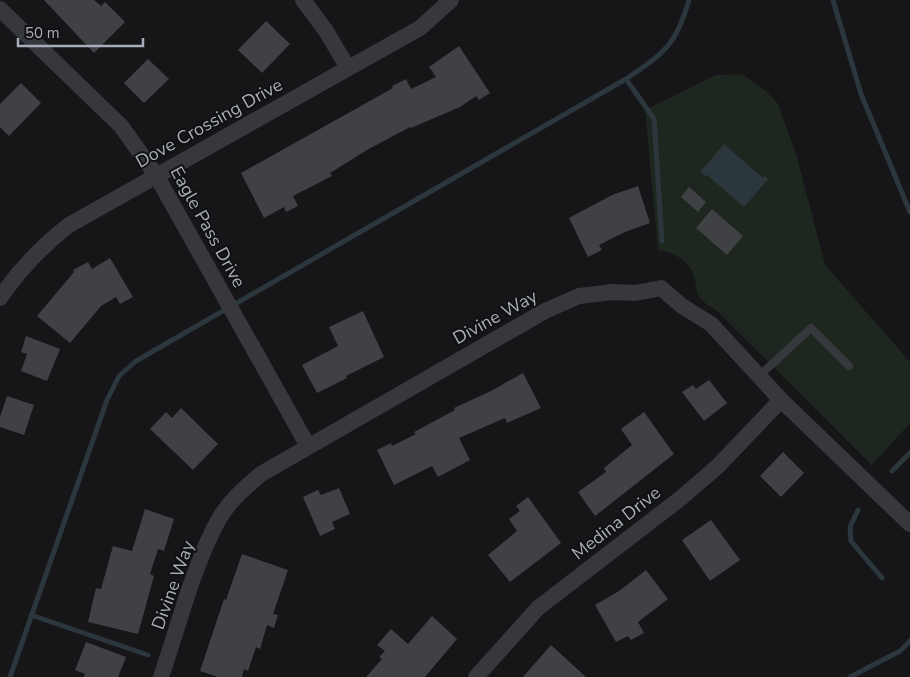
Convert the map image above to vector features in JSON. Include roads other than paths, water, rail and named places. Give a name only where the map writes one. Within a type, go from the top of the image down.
[{"type":"street","points":[[303,0],[326,31],[348,68]]},
{"type":"street","name":"Dove Crossing Drive","points":[[0,297],[29,261],[50,240],[69,225],[420,28],[451,0]]},
{"type":"street","name":"Eagle Pass Drive","points":[[0,8],[120,126],[156,175],[308,446]]},
{"type":"street","name":"Divine Way","points":[[161,677],[203,555],[220,518],[244,488],[261,474],[308,446],[545,311],[579,296],[613,292],[636,293],[661,288],[682,306],[711,324],[782,400],[910,524]]},
{"type":"street","name":"Medina Drive","points":[[476,677],[538,608],[681,498],[717,467],[782,400]]},
{"type":"lane","points":[[759,376],[811,328],[849,366]]},
{"type":"waterway","points":[[10,677],[107,400],[119,376],[136,361],[626,79],[667,47],[679,28],[689,0]]},
{"type":"waterway","points":[[833,0],[861,94],[910,212]]},
{"type":"waterway","points":[[626,79],[654,119],[662,241]]},
{"type":"waterway","points":[[892,471],[910,453]]},
{"type":"waterway","points":[[858,510],[850,527],[851,541],[882,578]]},
{"type":"waterway","points":[[31,615],[148,655]]},
{"type":"waterway","points":[[850,677],[900,651],[910,641]]}]
